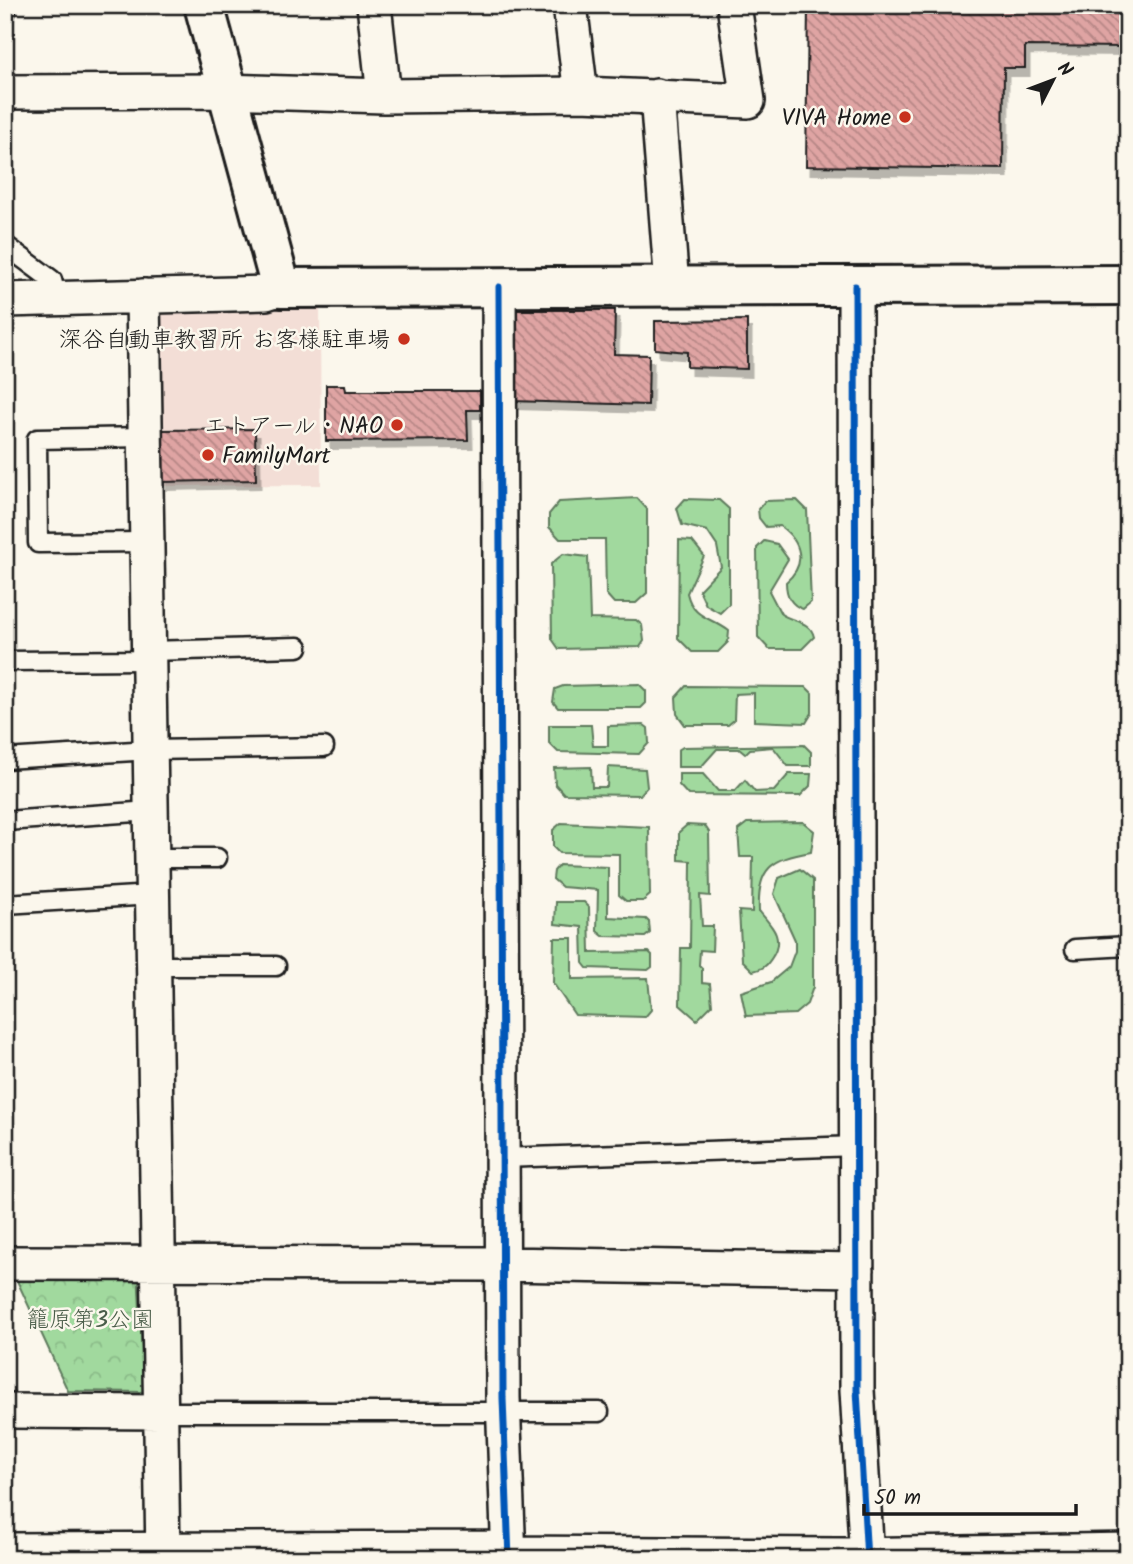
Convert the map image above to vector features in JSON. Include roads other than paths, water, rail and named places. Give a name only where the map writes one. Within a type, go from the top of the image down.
[{"type":"street","points":[[204,5],[281,288]]},
{"type":"street","points":[[374,5],[384,96]]},
{"type":"street","points":[[570,5],[581,94]]},
{"type":"street","points":[[5,92],[227,92],[384,96],[581,94],[748,101],[734,5]]},
{"type":"street","points":[[657,96],[672,286]]},
{"type":"street","points":[[5,300],[266,293],[281,288],[1128,285]]},
{"type":"street","points":[[855,286],[857,1390],[867,1555]]},
{"type":"street","points":[[499,287],[502,1264],[509,1553]]},
{"type":"street","points":[[143,296],[162,1412],[162,1554]]},
{"type":"street","points":[[5,1263],[502,1264],[857,1270]]},
{"type":"street","points":[[5,1411],[162,1412]]},
{"type":"street","points":[[5,1550],[162,1554],[867,1555],[1128,1550]]},
{"type":"lane","points":[[5,13],[7,5]]},
{"type":"lane","points":[[5,245],[52,280],[57,299]]},
{"type":"lane","points":[[145,437],[37,439],[38,542],[147,542]]},
{"type":"lane","points":[[5,661],[298,648]]},
{"type":"lane","points":[[5,759],[150,750],[324,747]]},
{"type":"lane","points":[[5,821],[151,811]]},
{"type":"lane","points":[[152,858],[217,858]]},
{"type":"lane","points":[[5,904],[152,895]]},
{"type":"lane","points":[[1075,949],[1128,946]]},
{"type":"lane","points":[[153,966],[276,966]]},
{"type":"lane","points":[[502,1158],[857,1146]]},
{"type":"lane","points":[[162,1412],[599,1412]]},
{"type":"place","name":"VIVA Home","points":[[905,117]]},
{"type":"place","name":"深谷自動車教習所 お客様駐車場","points":[[404,339]]},
{"type":"place","name":"エトアール・NAO","points":[[397,425]]},
{"type":"place","name":"FamilyMart","points":[[208,455]]},
{"type":"park label","name":"籠原第3公園","points":[[90,1319]]}]
